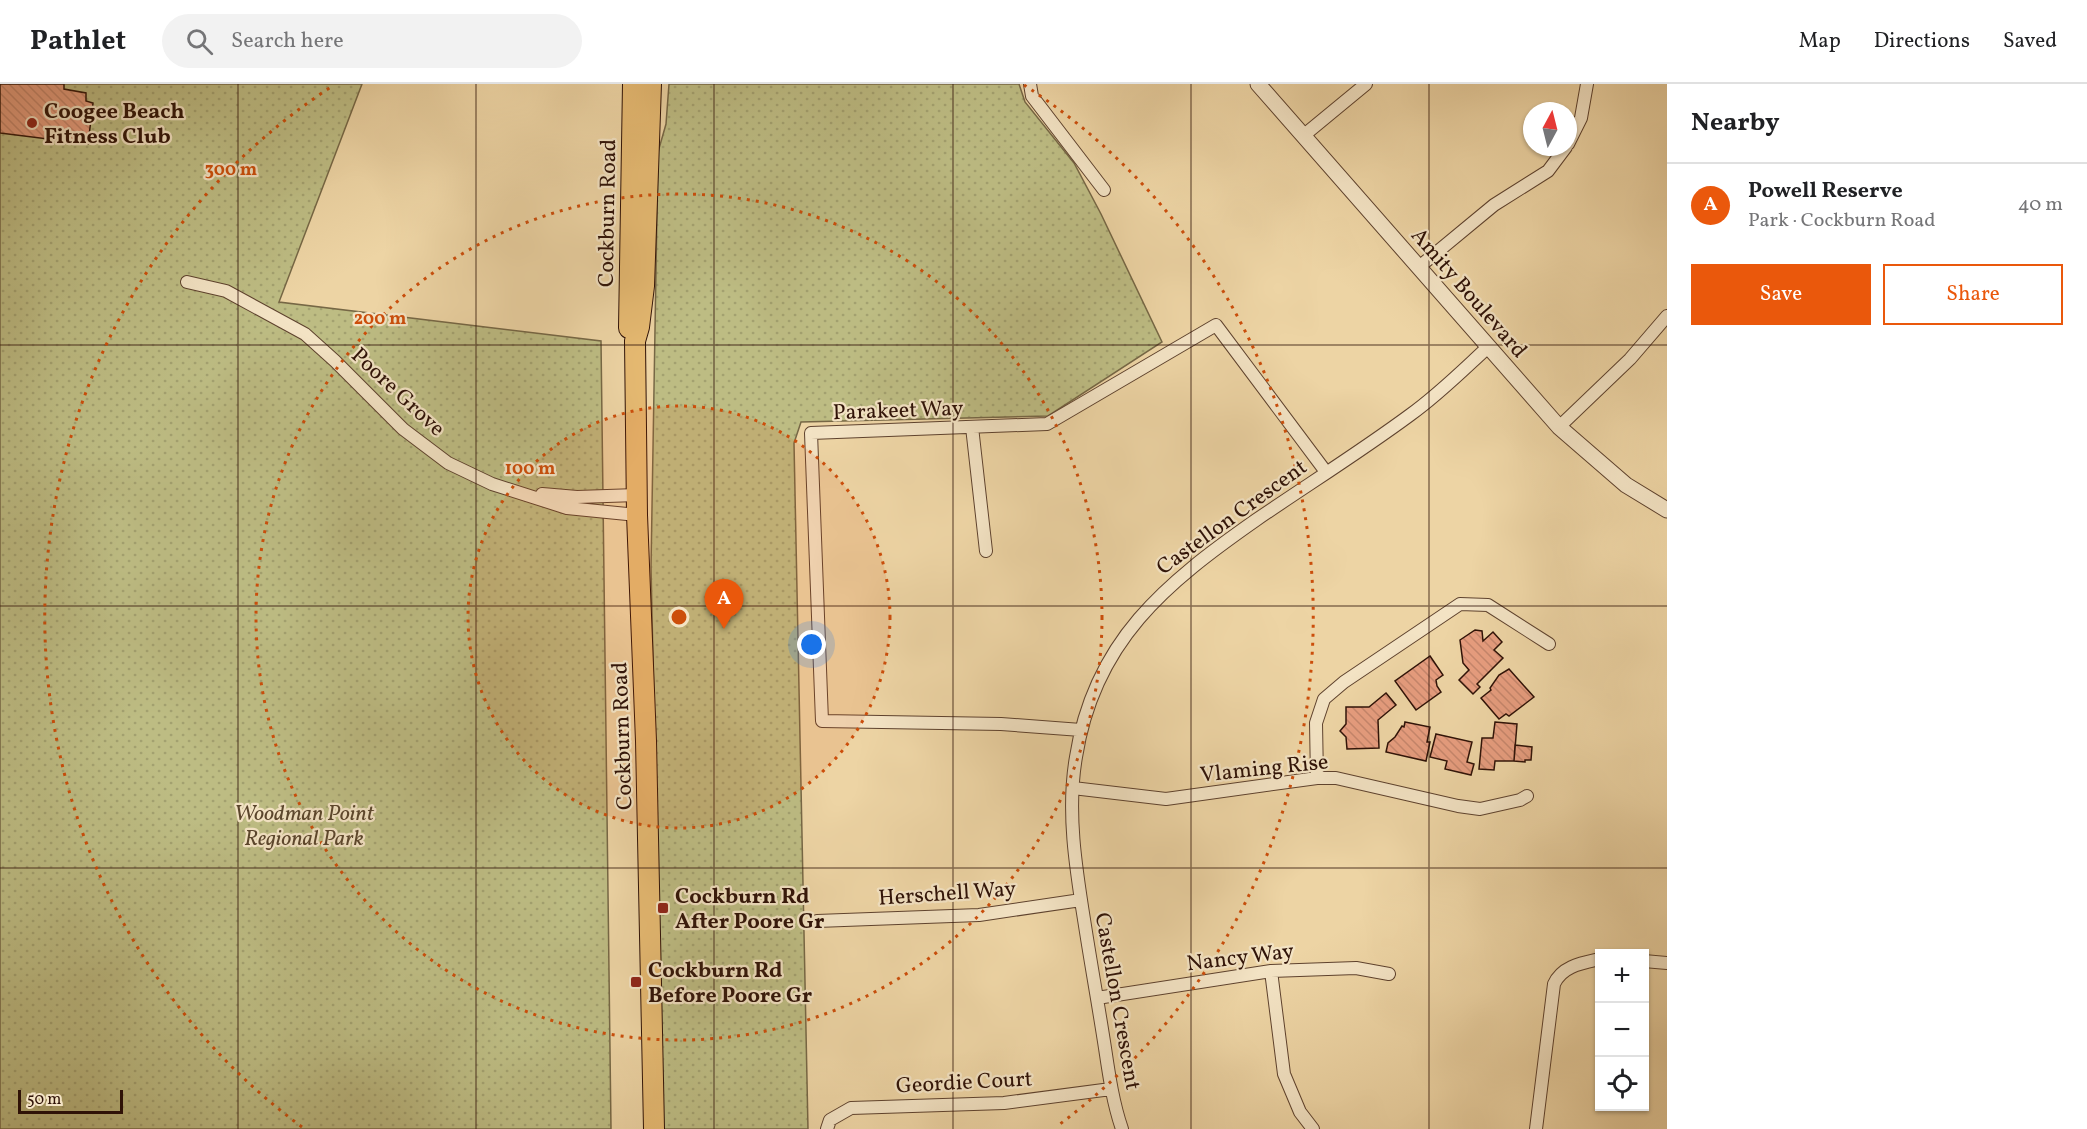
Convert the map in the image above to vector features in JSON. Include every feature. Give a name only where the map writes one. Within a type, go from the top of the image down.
[{"type":"main road","name":"Cockburn Road","points":[[633,84],[628,320],[630,333],[635,341]]},
{"type":"main road","name":"Cockburn Road","points":[[651,84],[644,286],[635,341],[637,514],[646,741],[654,1129]]},
{"type":"street","points":[[1030,84],[1032,96],[1104,190]]},
{"type":"street","name":"Amity Boulevard","points":[[1258,84],[1559,427],[1626,484],[1667,510]]},
{"type":"street","points":[[1304,136],[1366,84]]},
{"type":"street","points":[[1577,126],[1581,118],[1587,84]]},
{"type":"street","points":[[1419,267],[1494,205],[1548,171],[1559,156]]},
{"type":"street","name":"Poore Grove","points":[[187,282],[225,291],[305,334],[403,429],[448,463],[492,484],[567,508],[637,514]]},
{"type":"street","points":[[1559,427],[1630,359],[1667,316]]},
{"type":"street","name":"Parakeet Way","points":[[1081,730],[1001,724],[822,721],[811,433],[1047,424],[1216,325],[1326,472]]},
{"type":"street","name":"Castellon Crescent","points":[[1122,1129],[1112,1089],[1081,900],[1074,835],[1075,758],[1090,699],[1110,658],[1164,590],[1238,533],[1409,416],[1488,348]]},
{"type":"street","points":[[972,427],[986,551]]},
{"type":"street","name":"Poore Grove","points":[[523,493],[577,497],[637,495]]},
{"type":"street","points":[[1317,778],[1316,723],[1323,699],[1344,682],[1460,604],[1488,606],[1549,644]]},
{"type":"street","name":"Vlaming Rise","points":[[1073,788],[1166,799],[1317,778],[1336,778],[1480,809],[1520,800],[1527,796]]},
{"type":"street","name":"Herschell Way","points":[[817,921],[979,915],[1081,900]]},
{"type":"street","points":[[1536,1129],[1554,984],[1558,976],[1567,969],[1595,960]]},
{"type":"street","points":[[1649,961],[1667,963]]},
{"type":"street","name":"Nancy Way","points":[[1097,998],[1271,971],[1356,968],[1389,974]]},
{"type":"street","points":[[1271,971],[1284,1074],[1300,1112],[1313,1129]]},
{"type":"street","name":"Geordie Court","points":[[828,1129],[830,1120],[851,1108],[1004,1103],[1112,1089]]},
{"type":"green space","name":"Woodman Point Regional Park","points":[[0,84],[362,84],[279,302],[601,341],[611,1129],[0,1129]]},
{"type":"green space","points":[[669,84],[1019,84],[1025,102],[1074,163],[1162,342],[1048,416],[801,422],[794,443],[808,1129],[663,1129],[651,567],[658,152],[666,124]]},
{"type":"building","points":[[0,84],[64,84],[64,89],[86,93],[86,101],[93,103],[88,144],[0,133]]},
{"type":"building","points":[[1475,630],[1482,631],[1483,641],[1493,632],[1502,642],[1494,650],[1503,658],[1477,684],[1480,687],[1473,694],[1459,680],[1469,670],[1463,663],[1460,640]]},
{"type":"building","points":[[1430,656],[1443,675],[1436,680],[1441,692],[1416,710],[1395,681]]},
{"type":"building","points":[[1509,669],[1534,697],[1509,716],[1506,714],[1499,719],[1481,698],[1491,690],[1490,688],[1499,675]]},
{"type":"building","points":[[1386,693],[1396,705],[1378,720],[1379,748],[1347,749],[1346,737],[1340,731],[1346,724],[1346,707],[1369,707]]},
{"type":"building","points":[[1405,722],[1430,727],[1426,761],[1386,752],[1388,743],[1402,726],[1404,727]]},
{"type":"building","points":[[1495,722],[1517,724],[1514,761],[1495,761],[1494,770],[1479,769],[1482,738],[1493,738]]},
{"type":"building","points":[[1436,734],[1472,742],[1467,762],[1474,764],[1471,775],[1445,769],[1447,761],[1430,757]]},
{"type":"building","points":[[1515,745],[1532,747],[1531,760],[1514,761]]},
{"type":"place","name":"Coogee Beach Fitness Club","points":[[32,123]]},
{"type":"place","name":"Powell Reserve","points":[[724,629]]},
{"type":"place","name":"Cockburn Rd After Poore Gr","points":[[663,908]]},
{"type":"place","name":"Cockburn Rd Before Poore Gr","points":[[636,982]]}]
